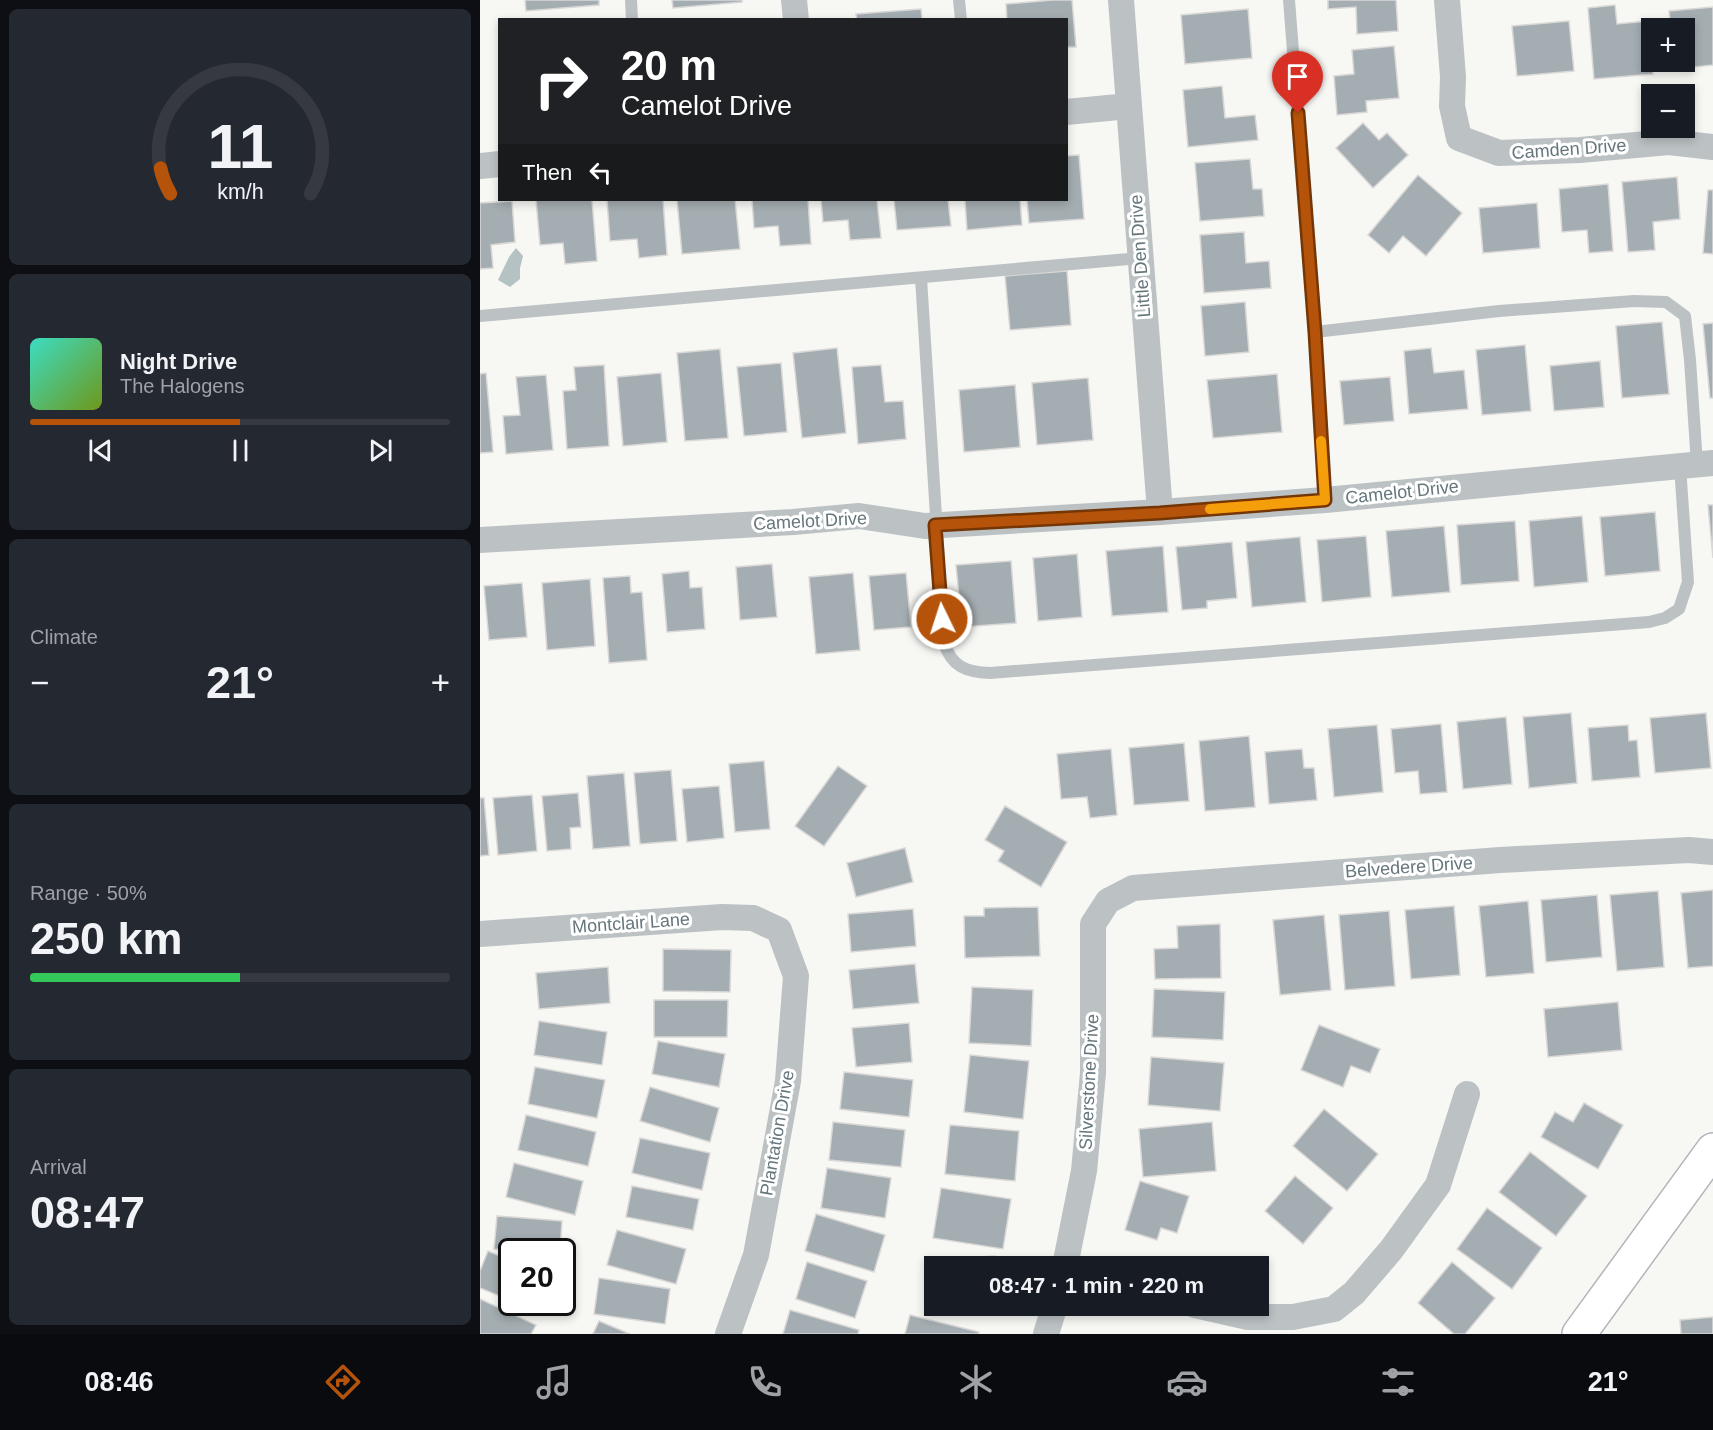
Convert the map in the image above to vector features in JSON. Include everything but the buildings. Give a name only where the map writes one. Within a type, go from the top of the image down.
[{"type":"street","points":[[794,0],[796,18]]},
{"type":"street","name":"Little Den Drive","points":[[1120,0],[1160,513]]},
{"type":"street","name":"Camden Drive","points":[[1446,0],[1453,77],[1452,106],[1459,138],[1499,153],[1580,150],[1669,142],[1713,147]]},
{"type":"street","points":[[1068,112],[1129,106]]},
{"type":"street","points":[[480,161],[480,166],[498,164]]},
{"type":"street","name":"Camelot Drive","points":[[480,540],[859,516],[925,526],[1160,513],[1325,500],[1697,464]]},
{"type":"street","name":"Belvedere Drive","points":[[1108,901],[1133,888],[1500,860],[1689,850],[1713,852]]},
{"type":"street","name":"Silverstone Drive","points":[[1067,1256],[1084,1172],[1093,1073],[1092,924],[1108,901]]},
{"type":"street","name":"Montclair Lane","points":[[480,934],[722,917],[753,918],[779,930]]},
{"type":"street","name":"Plantation Drive","points":[[728,1334],[756,1255],[788,1081],[796,976],[779,930]]},
{"type":"street","points":[[1244,1316],[1293,1317],[1334,1309],[1354,1293],[1391,1250],[1437,1185],[1467,1094]]},
{"type":"street","points":[[1579,1334],[1713,1150]]},
{"type":"street","points":[[1046,1334],[1052,1316]]},
{"type":"lane","points":[[631,0],[632,18]]},
{"type":"lane","points":[[959,0],[961,18]]},
{"type":"lane","points":[[1289,0],[1315,332],[1325,500]]},
{"type":"lane","points":[[480,316],[1140,258]]},
{"type":"lane","points":[[921,278],[944,643],[948,656],[961,667],[976,672],[990,673],[1649,622],[1665,618],[1679,609],[1688,582],[1697,464],[1690,360],[1684,316],[1666,302],[1499,311],[1315,332]]},
{"type":"shaded area","points":[[516,248],[523,256],[520,279],[510,287],[498,280]]},
{"type":"slow traffic","points":[[1210,509],[1325,500],[1321,441]]},
{"type":"route","points":[[942,619],[935,525],[1160,513],[1325,500],[1298,113]]}]
